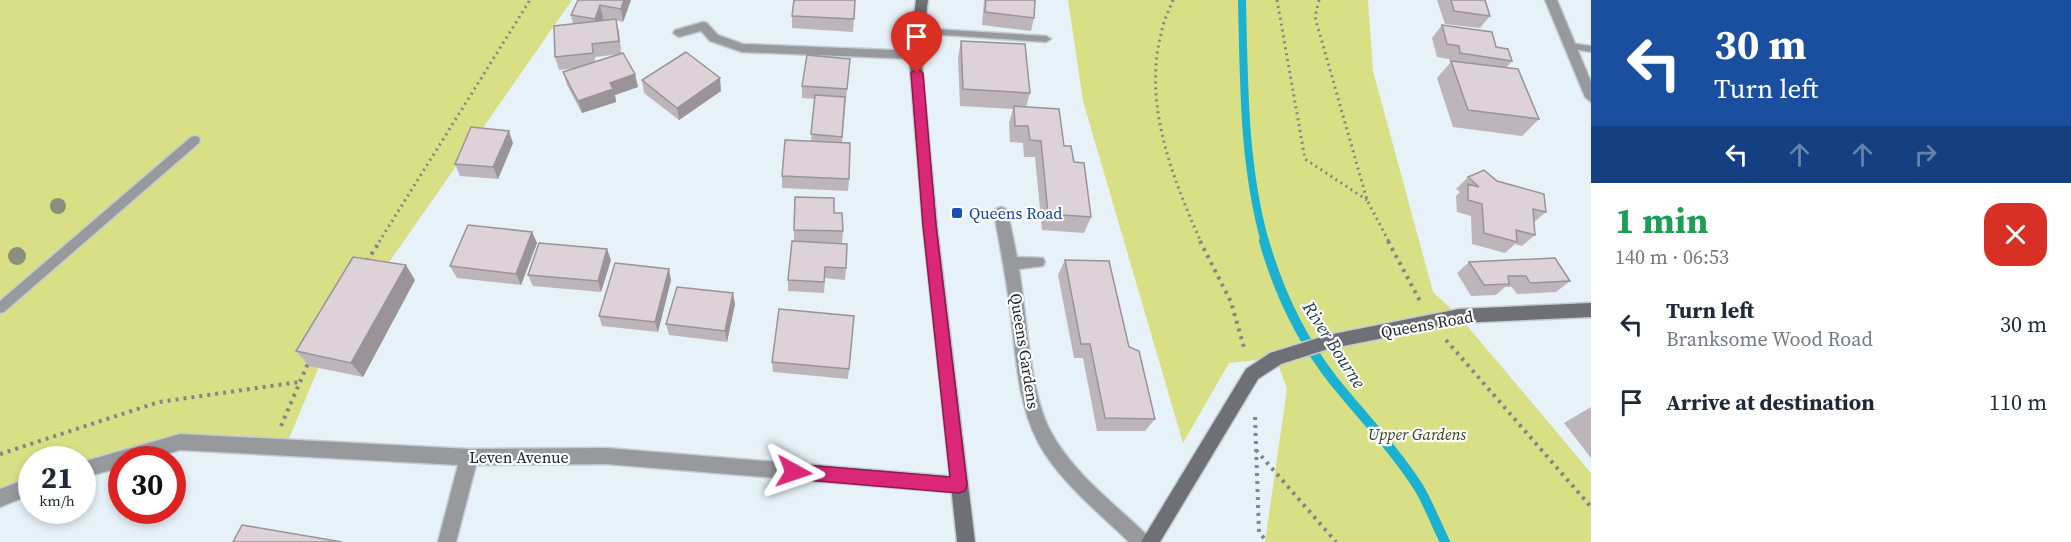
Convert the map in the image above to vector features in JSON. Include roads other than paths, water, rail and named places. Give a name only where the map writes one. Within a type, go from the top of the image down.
[{"type":"street","points":[[922,0],[915,55],[930,226],[966,542]]},
{"type":"street","points":[[1551,0],[1591,97]]},
{"type":"street","points":[[699,12],[703,26],[714,38],[742,48],[915,55]]},
{"type":"street","points":[[679,33],[703,26]]},
{"type":"street","name":"Queens Gardens","points":[[1002,213],[1030,400],[1042,431],[1053,450],[1074,475],[1142,542]]},
{"type":"street","points":[[1011,263],[1038,262]]},
{"type":"street","name":"Queens Road","points":[[1150,542],[1252,374],[1276,358],[1328,342],[1459,315],[1591,310]]},
{"type":"street","name":"Leven Avenue","points":[[96,466],[180,442],[469,458],[606,456],[959,485]]},
{"type":"street","points":[[447,542],[469,458]]},
{"type":"street","points":[[0,498],[18,491]]},
{"type":"lane","points":[[917,31],[1046,39]]},
{"type":"lane","points":[[1570,46],[1591,49]]},
{"type":"lane","points":[[0,308],[195,140]]},
{"type":"waterway","name":"River Bourne","points":[[1242,0],[1246,122],[1252,182],[1265,242]]},
{"type":"waterway","name":"River Bourne","points":[[1264,241],[1276,278],[1311,348],[1333,380],[1388,446],[1423,494],[1445,542]]},
{"type":"place","name":"Queens Road","points":[[957,213]]},
{"type":"park label","name":"Upper Gardens","points":[[1417,434]]}]
